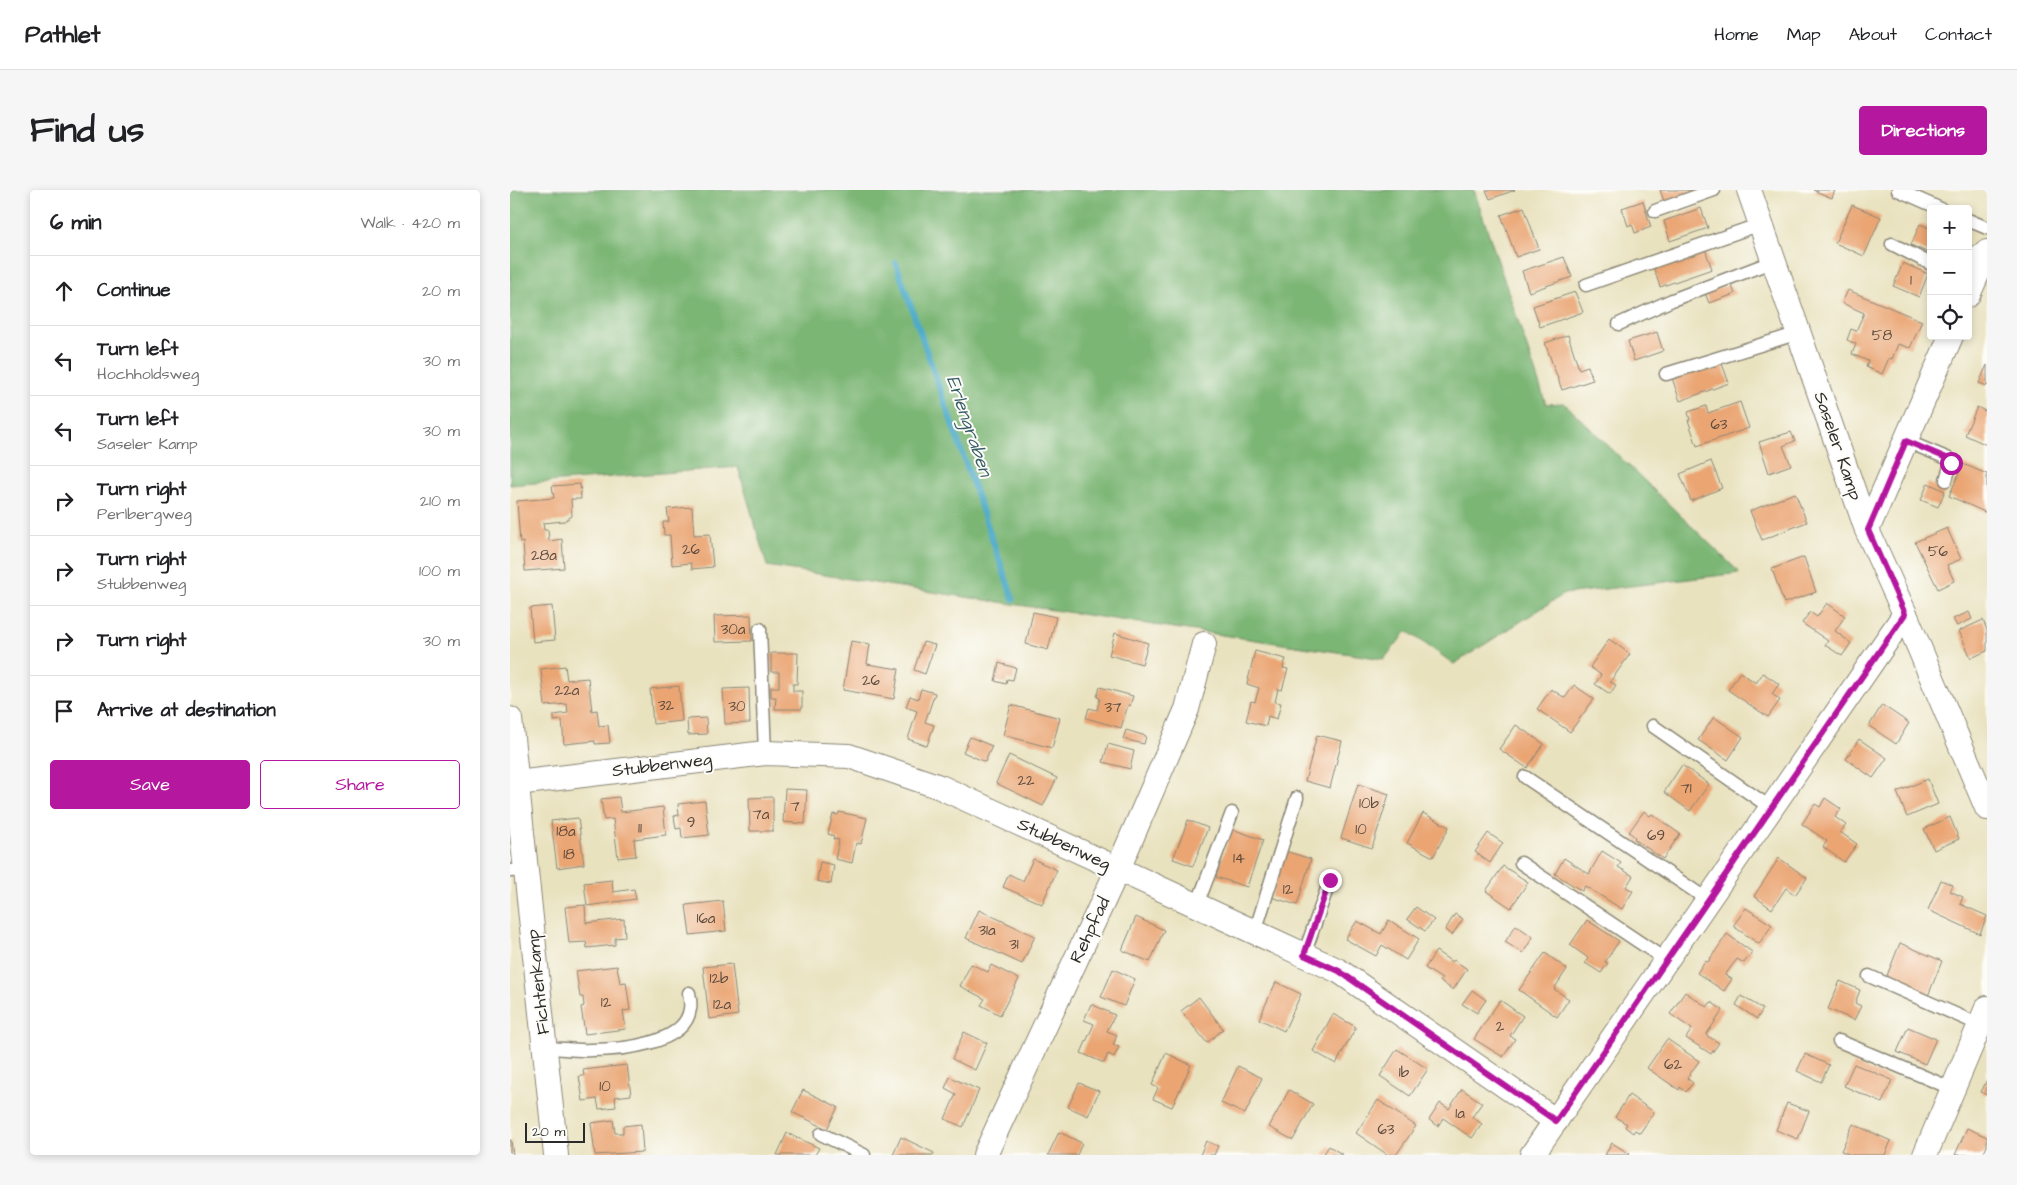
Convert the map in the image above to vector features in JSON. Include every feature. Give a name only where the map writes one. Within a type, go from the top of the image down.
[{"type":"street","name":"Saseler Kamp","points":[[1749,190],[1868,530],[1987,808]]},
{"type":"street","points":[[1972,286],[1987,250]]},
{"type":"street","points":[[1868,530],[1949,340]]},
{"type":"street","points":[[1532,1155],[1905,614]]},
{"type":"street","name":"Rehpfad","points":[[985,1155],[1118,869],[1188,709],[1204,644]]},
{"type":"street","name":"Fichtenkamp","points":[[510,720],[517,783],[518,870],[545,1048],[556,1155]]},
{"type":"street","name":"Stubbenweg","points":[[517,783],[765,753],[849,756],[940,787],[1339,971],[1556,1121]]},
{"type":"street","points":[[1925,1155],[1983,1017]]},
{"type":"lane","points":[[1655,211],[1714,190]]},
{"type":"lane","points":[[1898,190],[1932,205]]},
{"type":"lane","points":[[1972,222],[1987,228]]},
{"type":"lane","points":[[1586,285],[1761,224]]},
{"type":"lane","points":[[1892,244],[1927,262]]},
{"type":"lane","points":[[1972,254],[1987,250]]},
{"type":"lane","points":[[1619,324],[1672,300],[1774,261]]},
{"type":"lane","points":[[1666,374],[1799,332]]},
{"type":"lane","points":[[1906,441],[1949,459],[1951,463],[1946,480]]},
{"type":"lane","points":[[760,629],[765,753]]},
{"type":"lane","points":[[1653,726],[1771,808]]},
{"type":"lane","points":[[1525,777],[1708,900]]},
{"type":"lane","points":[[1255,932],[1297,798]]},
{"type":"lane","points":[[1198,905],[1232,813]]},
{"type":"lane","points":[[1521,863],[1666,960]]},
{"type":"lane","points":[[1304,955],[1330,880]]},
{"type":"lane","points":[[1869,976],[1983,1017]]},
{"type":"lane","points":[[545,1048],[591,1050],[652,1044],[680,1028],[690,1009],[689,993]]},
{"type":"lane","points":[[1839,1041],[1952,1089]]},
{"type":"lane","points":[[821,1134],[864,1155]]},
{"type":"green space","points":[[510,190],[1474,190],[1546,404],[1564,403],[1740,573],[1564,594],[1454,664],[1407,631],[1384,659],[767,566],[738,467],[510,485]]},
{"type":"building","points":[[1486,190],[1515,190],[1490,199]]},
{"type":"building","points":[[1660,190],[1698,190],[1665,204]]},
{"type":"building","points":[[1813,190],[1835,190],[1832,198]]},
{"type":"building","points":[[1643,201],[1651,227],[1635,233],[1632,224],[1628,226],[1622,208]]},
{"type":"building","points":[[1852,205],[1881,217],[1864,256],[1835,243]]},
{"type":"building","points":[[1524,207],[1539,249],[1516,257],[1501,215]]},
{"type":"building","points":[[1701,208],[1708,228],[1670,241],[1664,221]]},
{"type":"building","points":[[1920,224],[1927,227],[1927,252],[1911,245]]},
{"type":"building","points":[[1705,249],[1712,269],[1660,287],[1653,266]]},
{"type":"building","points":[[1564,257],[1572,277],[1529,292],[1522,271]]},
{"type":"building","points":[[1903,263],[1927,274],[1919,297],[1893,286]]},
{"type":"building","points":[[1731,284],[1735,294],[1709,303],[1705,293]]},
{"type":"building","points":[[1848,290],[1922,321],[1910,348],[1898,344],[1892,359],[1889,358],[1882,374],[1866,367],[1868,361],[1852,354],[1856,344],[1847,340],[1851,329],[1856,331],[1864,313],[1842,303]]},
{"type":"building","points":[[1575,292],[1583,312],[1540,327],[1533,306]]},
{"type":"building","points":[[1657,332],[1663,351],[1634,361],[1628,341]]},
{"type":"building","points":[[1568,335],[1579,369],[1588,366],[1593,380],[1562,390],[1545,343]]},
{"type":"building","points":[[1721,361],[1729,383],[1680,401],[1672,378]]},
{"type":"building","points":[[1987,365],[1987,386],[1979,383]]},
{"type":"building","points":[[1740,402],[1749,428],[1697,446],[1688,420],[1690,420],[1688,412],[1706,406],[1708,413]]},
{"type":"building","points":[[1977,407],[1987,412],[1987,445],[1965,435]]},
{"type":"building","points":[[1791,432],[1795,441],[1783,446],[1791,465],[1769,473],[1759,442]]},
{"type":"building","points":[[1711,461],[1722,488],[1691,501],[1680,474]]},
{"type":"building","points":[[1963,464],[1987,474],[1987,513],[1949,496]]},
{"type":"building","points":[[1928,483],[1945,491],[1938,507],[1921,500]]},
{"type":"building","points":[[580,484],[581,499],[571,499],[572,516],[564,521],[543,523],[544,530],[548,530],[549,541],[562,539],[564,568],[525,571],[523,542],[520,543],[517,501],[554,498],[552,486]]},
{"type":"building","points":[[1795,493],[1807,522],[1762,540],[1750,511]]},
{"type":"building","points":[[692,507],[694,535],[710,534],[713,567],[692,569],[691,563],[672,565],[670,535],[664,535],[663,522],[669,522],[667,509]]},
{"type":"building","points":[[1947,528],[1961,559],[1947,565],[1954,581],[1938,589],[1915,542]]},
{"type":"building","points":[[1804,557],[1816,592],[1784,603],[1772,569]]},
{"type":"building","points":[[1827,603],[1845,616],[1835,631],[1851,643],[1842,656],[1825,645],[1828,641],[1802,623],[1810,612],[1817,617]]},
{"type":"building","points":[[552,606],[555,640],[533,642],[530,608]]},
{"type":"building","points":[[1033,612],[1056,617],[1048,650],[1026,644]]},
{"type":"building","points":[[1969,612],[1972,619],[1957,626],[1953,619]]},
{"type":"building","points":[[751,615],[752,641],[715,642],[714,616]]},
{"type":"building","points":[[1983,620],[1987,630],[1987,651],[1971,658],[1959,631]]},
{"type":"building","points":[[1115,633],[1148,643],[1142,664],[1109,655]]},
{"type":"building","points":[[1609,639],[1630,654],[1610,682],[1616,685],[1610,694],[1595,684],[1601,675],[1590,667]]},
{"type":"building","points":[[851,641],[870,644],[867,664],[899,669],[894,699],[843,690]]},
{"type":"building","points":[[923,642],[935,645],[925,674],[914,670]]},
{"type":"building","points":[[1255,651],[1286,659],[1283,668],[1288,669],[1282,690],[1278,689],[1275,702],[1281,703],[1277,719],[1268,716],[1266,726],[1246,721],[1251,701],[1255,702],[1259,688],[1247,684]]},
{"type":"building","points":[[771,653],[798,653],[797,684],[793,684],[793,691],[802,691],[802,709],[775,709],[776,697],[771,697],[771,687],[779,687],[779,672],[771,672]]},
{"type":"building","points":[[999,663],[1016,668],[1013,680],[1007,679],[1006,684],[995,681]]},
{"type":"building","points":[[565,666],[567,680],[588,678],[592,711],[597,710],[599,726],[608,725],[610,743],[595,744],[595,741],[564,744],[562,720],[554,721],[554,715],[568,713],[567,704],[545,706],[541,669]]},
{"type":"building","points":[[1740,672],[1756,683],[1763,673],[1779,684],[1772,694],[1780,700],[1768,717],[1728,690]]},
{"type":"building","points":[[1574,685],[1594,699],[1570,732],[1537,709],[1551,689],[1565,698]]},
{"type":"building","points":[[679,686],[682,721],[653,724],[650,689]]},
{"type":"building","points":[[1100,687],[1133,696],[1130,706],[1128,705],[1121,728],[1086,718],[1089,708],[1097,710],[1100,698],[1097,697]]},
{"type":"building","points":[[749,688],[750,723],[725,724],[723,689]]},
{"type":"building","points":[[921,689],[935,693],[925,722],[934,725],[927,746],[908,739],[917,711],[906,707],[910,696],[918,699]]},
{"type":"building","points":[[1011,705],[1060,718],[1052,748],[1003,735]]},
{"type":"building","points":[[1882,705],[1909,723],[1896,744],[1869,726]]},
{"type":"building","points":[[1714,717],[1743,737],[1728,760],[1698,740]]},
{"type":"building","points":[[706,718],[707,734],[688,735],[687,719]]},
{"type":"building","points":[[1516,725],[1544,744],[1527,768],[1499,749]]},
{"type":"building","points":[[1126,730],[1146,736],[1144,744],[1123,739]]},
{"type":"building","points":[[1317,735],[1342,741],[1330,788],[1305,781]]},
{"type":"building","points":[[970,737],[992,746],[985,762],[963,752]]},
{"type":"building","points":[[1859,739],[1887,758],[1873,778],[1846,759]]},
{"type":"building","points":[[1108,744],[1134,751],[1130,769],[1103,762]]},
{"type":"building","points":[[1009,755],[1057,778],[1043,806],[996,783]]},
{"type":"building","points":[[1682,765],[1709,784],[1690,811],[1664,792]]},
{"type":"building","points":[[1928,779],[1938,804],[1907,817],[1897,792]]},
{"type":"building","points":[[1358,784],[1389,794],[1372,848],[1341,838]]},
{"type":"building","points":[[785,789],[807,790],[805,824],[783,822]]},
{"type":"building","points":[[619,797],[621,812],[663,807],[666,835],[634,839],[636,856],[618,858],[613,819],[604,820],[601,799]]},
{"type":"building","points":[[773,797],[773,831],[750,831],[749,798]]},
{"type":"building","points":[[1825,798],[1841,809],[1835,817],[1846,825],[1840,832],[1857,844],[1844,862],[1823,847],[1827,841],[1802,824],[1815,804],[1820,807]]},
{"type":"building","points":[[705,801],[709,835],[682,838],[681,828],[676,829],[674,816],[679,815],[678,804]]},
{"type":"building","points":[[1644,811],[1650,816],[1652,814],[1680,834],[1663,859],[1634,839],[1635,837],[1629,832]]},
{"type":"building","points":[[839,812],[867,818],[861,844],[856,843],[852,863],[835,859],[839,840],[833,839],[834,836],[828,834],[833,814],[838,815]]},
{"type":"building","points":[[1423,813],[1449,827],[1433,857],[1407,843]]},
{"type":"building","points":[[1950,817],[1959,839],[1934,850],[1924,829]]},
{"type":"building","points":[[578,818],[584,864],[557,868],[551,821]]},
{"type":"building","points":[[1188,820],[1208,828],[1193,866],[1173,859]]},
{"type":"building","points":[[1232,829],[1263,840],[1247,887],[1216,877]]},
{"type":"building","points":[[1488,833],[1503,843],[1490,863],[1475,852]]},
{"type":"building","points":[[1285,851],[1311,859],[1297,905],[1271,897]]},
{"type":"building","points":[[1602,851],[1621,863],[1618,867],[1633,876],[1626,887],[1633,891],[1622,909],[1585,886],[1582,891],[1555,874],[1564,858],[1589,874]]},
{"type":"building","points":[[1779,858],[1807,878],[1795,895],[1786,888],[1772,909],[1754,896]]},
{"type":"building","points":[[1033,859],[1057,870],[1042,904],[1003,887],[1009,874],[1023,881]]},
{"type":"building","points":[[820,862],[834,865],[831,884],[817,881]]},
{"type":"building","points":[[1503,866],[1528,882],[1511,908],[1486,891]]},
{"type":"building","points":[[612,880],[613,892],[634,889],[636,899],[587,906],[584,883]]},
{"type":"building","points":[[1941,880],[1953,885],[1950,891],[1963,897],[1960,904],[1987,916],[1980,934],[1928,910]]},
{"type":"building","points":[[723,901],[726,931],[690,935],[686,905]]},
{"type":"building","points":[[585,905],[586,923],[624,919],[625,937],[615,938],[615,945],[587,948],[586,942],[569,943],[565,907]]},
{"type":"building","points":[[1416,907],[1434,920],[1425,931],[1407,919]]},
{"type":"building","points":[[1746,908],[1772,925],[1759,944],[1733,926]]},
{"type":"building","points":[[979,910],[1035,936],[1022,964],[966,938]]},
{"type":"building","points":[[1455,914],[1463,919],[1452,935],[1445,930]]},
{"type":"building","points":[[1136,917],[1164,930],[1150,962],[1122,950]]},
{"type":"building","points":[[1389,920],[1419,939],[1406,960],[1382,945],[1376,956],[1345,939],[1357,921],[1381,934]]},
{"type":"building","points":[[1587,920],[1619,941],[1605,962],[1608,963],[1601,973],[1585,963],[1588,958],[1570,945]]},
{"type":"building","points":[[1516,925],[1533,937],[1523,953],[1505,942]]},
{"type":"building","points":[[1727,934],[1752,952],[1744,963],[1737,959],[1725,975],[1732,979],[1724,991],[1697,973],[1705,961],[1708,962]]},
{"type":"building","points":[[1900,943],[1942,961],[1928,996],[1886,978]]},
{"type":"building","points":[[1436,951],[1467,969],[1453,990],[1440,981],[1442,979],[1425,968]]},
{"type":"building","points":[[1545,953],[1567,969],[1554,989],[1569,999],[1557,1017],[1519,990]]},
{"type":"building","points":[[732,964],[738,1015],[709,1019],[703,967]]},
{"type":"building","points":[[971,964],[988,972],[991,965],[1019,979],[1000,1015],[981,1005],[985,999],[960,986]]},
{"type":"building","points":[[617,966],[620,983],[626,982],[630,1010],[623,1011],[626,1029],[585,1034],[581,1007],[584,1006],[583,997],[580,997],[576,971]]},
{"type":"building","points":[[1113,969],[1135,979],[1124,1006],[1101,997]]},
{"type":"building","points":[[1840,981],[1860,990],[1855,1003],[1861,1006],[1854,1020],[1828,1009]]},
{"type":"building","points":[[1276,982],[1301,994],[1284,1031],[1259,1019]]},
{"type":"building","points":[[1472,990],[1486,1000],[1477,1013],[1462,1004]]},
{"type":"building","points":[[1685,992],[1707,1007],[1711,1002],[1723,1010],[1706,1035],[1719,1043],[1711,1054],[1686,1038],[1692,1029],[1670,1014]]},
{"type":"building","points":[[1741,996],[1763,1009],[1757,1019],[1736,1005]]},
{"type":"building","points":[[1199,997],[1223,1029],[1207,1043],[1181,1011]]},
{"type":"building","points":[[1500,1000],[1523,1016],[1510,1036],[1515,1039],[1503,1057],[1474,1039]]},
{"type":"building","points":[[1091,1004],[1115,1015],[1107,1031],[1117,1035],[1113,1045],[1119,1047],[1114,1057],[1108,1054],[1104,1063],[1081,1053],[1094,1024],[1084,1020]]},
{"type":"building","points":[[1333,1014],[1356,1027],[1336,1064],[1313,1051]]},
{"type":"building","points":[[1908,1027],[1936,1039],[1925,1064],[1897,1052]]},
{"type":"building","points":[[964,1032],[987,1043],[975,1070],[952,1059]]},
{"type":"building","points":[[1667,1039],[1699,1061],[1687,1078],[1693,1083],[1686,1092],[1680,1087],[1679,1090],[1647,1068]]},
{"type":"building","points":[[1397,1049],[1428,1069],[1410,1096],[1380,1076]]},
{"type":"building","points":[[1166,1053],[1191,1065],[1172,1107],[1153,1099],[1158,1088],[1152,1085]]},
{"type":"building","points":[[1805,1054],[1829,1065],[1821,1082],[1797,1071]]},
{"type":"building","points":[[1854,1064],[1892,1080],[1882,1103],[1844,1086]]},
{"type":"building","points":[[627,1065],[631,1095],[615,1097],[616,1107],[599,1109],[597,1099],[583,1101],[579,1076],[584,1076],[583,1070]]},
{"type":"building","points":[[1238,1066],[1262,1078],[1245,1114],[1221,1103]]},
{"type":"building","points":[[950,1077],[979,1090],[963,1127],[945,1119],[956,1094],[945,1088]]},
{"type":"building","points":[[1987,1080],[1987,1095],[1981,1092]]},
{"type":"building","points":[[1079,1083],[1099,1091],[1088,1116],[1068,1107]]},
{"type":"building","points":[[1462,1089],[1482,1103],[1472,1117],[1482,1124],[1472,1138],[1443,1118],[1438,1126],[1429,1120],[1440,1103],[1449,1109]]},
{"type":"building","points":[[803,1090],[838,1107],[827,1129],[792,1112]]},
{"type":"building","points":[[1289,1090],[1313,1104],[1293,1140],[1269,1127]]},
{"type":"building","points":[[1629,1095],[1654,1112],[1640,1133],[1635,1130],[1633,1133],[1625,1127],[1627,1124],[1615,1117]]},
{"type":"building","points":[[1378,1100],[1416,1126],[1396,1155],[1388,1155],[1356,1133]]},
{"type":"building","points":[[1787,1103],[1809,1111],[1798,1139],[1776,1130]]},
{"type":"building","points":[[613,1120],[615,1133],[623,1133],[623,1126],[641,1124],[643,1152],[595,1155],[591,1123]]},
{"type":"building","points":[[1853,1124],[1891,1141],[1885,1155],[1851,1155],[1841,1151]]},
{"type":"building","points":[[1967,1128],[1987,1137],[1987,1146],[1983,1155],[1955,1155]]},
{"type":"building","points":[[1059,1132],[1082,1143],[1077,1155],[1048,1155]]},
{"type":"building","points":[[787,1133],[819,1148],[815,1155],[777,1155]]},
{"type":"building","points":[[901,1137],[934,1153],[933,1155],[893,1155]]},
{"type":"building","points":[[511,1140],[513,1155],[510,1155]]},
{"type":"building","points":[[1206,1141],[1218,1146],[1214,1155],[1200,1155]]},
{"type":"building","points":[[1612,1143],[1630,1154],[1605,1155]]},
{"type":"building","points":[[1329,1146],[1343,1155],[1323,1155]]},
{"type":"waterway","name":"Erlengraben","points":[[896,263],[1013,599]]},
{"type":"route","points":[[1330,880],[1304,955],[1339,971],[1556,1121],[1905,614],[1868,530],[1906,441],[1949,459],[1951,463]]}]
